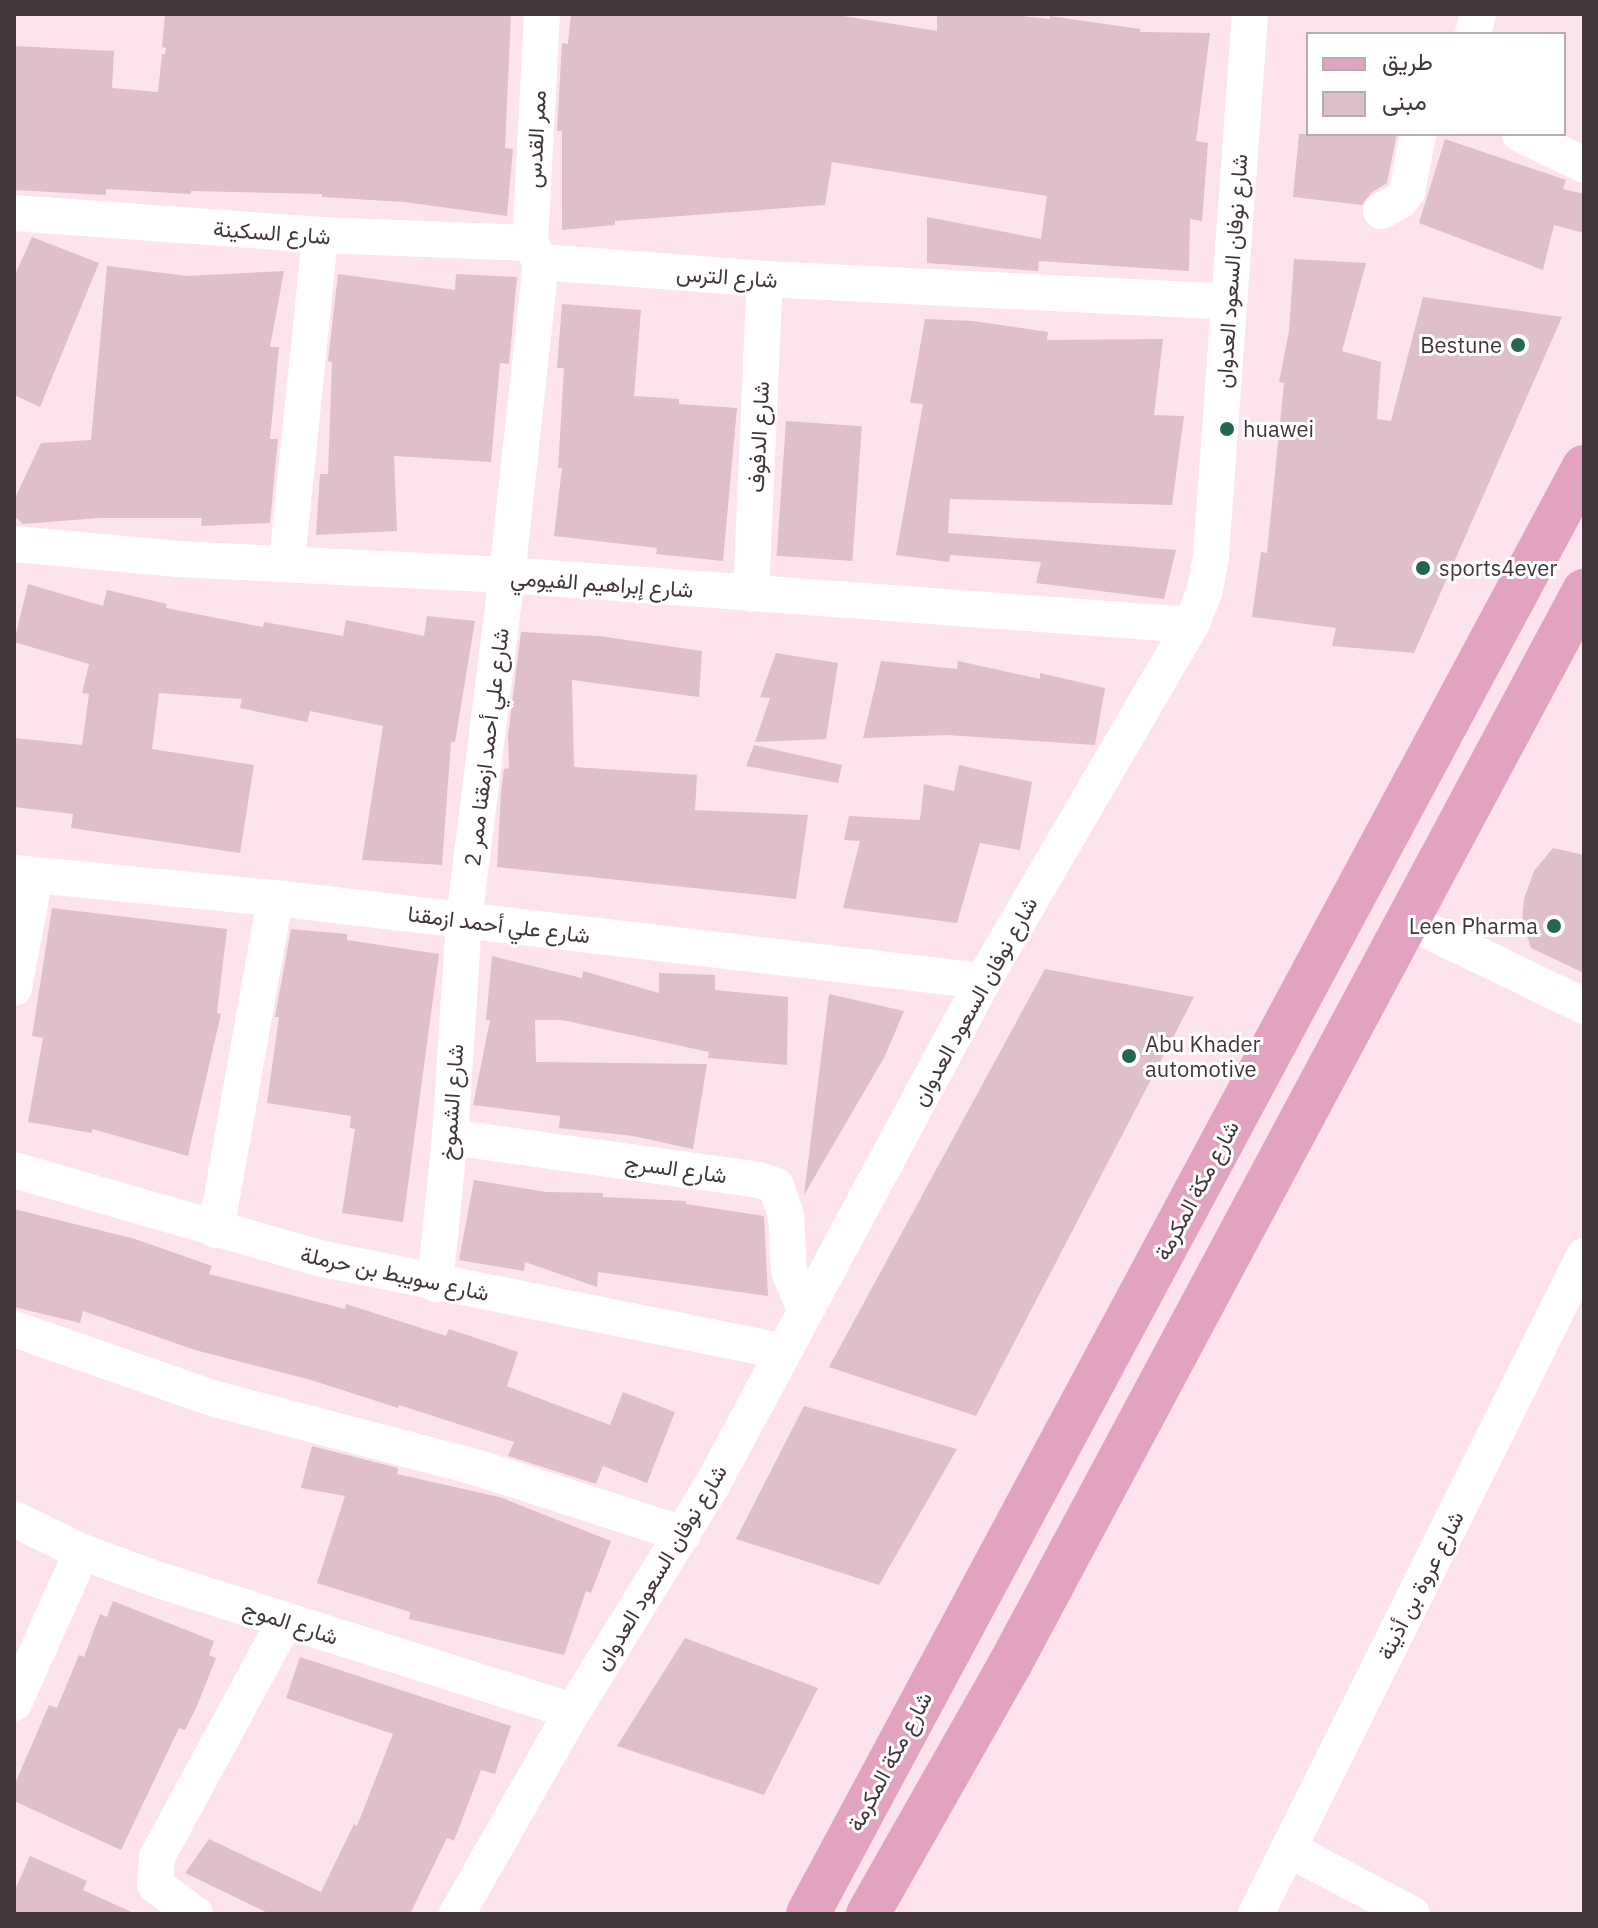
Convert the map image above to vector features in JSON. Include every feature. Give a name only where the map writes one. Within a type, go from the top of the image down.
[{"type":"main road","name":"شارع مكة المكرمة","points":[[808,1914],[1584,467]]},
{"type":"main road","points":[[868,1914],[1015,1654],[1584,591]]},
{"type":"street","name":"ممر القدس","points":[[535,253],[542,14]]},
{"type":"street","name":"شارع نوفان السعود العدوان","points":[[457,1914],[573,1711],[683,1534],[983,981],[1191,625],[1205,590],[1211,555],[1250,14]]},
{"type":"street","points":[[1381,211],[1400,201],[1407,192],[1418,136]]},
{"type":"street","points":[[1524,136],[1584,165]]},
{"type":"street","name":"شارع السكينة","points":[[14,213],[535,253]]},
{"type":"street","points":[[287,562],[320,235]]},
{"type":"street","name":"شارع الترس","points":[[535,253],[765,279],[1229,302]]},
{"type":"street","points":[[507,575],[535,253]]},
{"type":"street","name":"شارع الدفوف","points":[[751,594],[765,279]]},
{"type":"street","name":"شارع إبراهيم الفيومي","points":[[14,544],[178,559],[507,575],[1191,625]]},
{"type":"street","name":"شارع علي أحمد ازمقنا ممر 2","points":[[464,920],[507,575]]},
{"type":"street","points":[[14,988],[25,875]]},
{"type":"street","name":"شارع علي أحمد ازمقنا","points":[[25,875],[275,898],[983,981]]},
{"type":"street","points":[[216,1230],[275,898]]},
{"type":"street","name":"شارع الشموخ","points":[[435,1284],[450,1137],[464,920]]},
{"type":"street","points":[[1406,920],[1584,1006]]},
{"type":"street","name":"شارع السرج","points":[[450,1137],[759,1180],[776,1186],[786,1215],[789,1272],[804,1308]]},
{"type":"street","name":"شارع سويبط بن حرملة","points":[[14,1170],[216,1230],[435,1284],[781,1351]]},
{"type":"street","name":"شارع عروة بن أذينة","points":[[1256,1914],[1574,1300],[1584,1256]]},
{"type":"street","points":[[14,1329],[212,1398],[472,1466],[683,1534]]},
{"type":"street","name":"شارع الموج","points":[[14,1519],[82,1552],[285,1621],[573,1711]]},
{"type":"street","points":[[14,1703],[82,1552]]},
{"type":"street","points":[[195,1914],[155,1885],[157,1857],[285,1621]]},
{"type":"street","points":[[1288,1849],[1412,1914]]},
{"type":"building","points":[[165,14],[511,14],[505,148],[513,149],[507,216],[404,202],[322,197],[322,194],[191,191],[191,194],[106,189],[106,195],[14,190],[14,46],[114,51],[112,88],[158,92],[162,54],[165,54],[166,48],[162,47]]},
{"type":"building","points":[[571,14],[831,14],[937,31],[937,14],[1002,14],[1050,19],[1050,16],[1140,29],[1140,32],[1210,33],[1196,141],[1208,143],[1202,221],[1190,219],[1189,271],[1039,261],[1038,271],[927,263],[927,217],[1041,239],[1047,196],[832,162],[825,205],[615,221],[615,225],[562,230],[562,131],[557,131],[562,43],[568,44]]},
{"type":"building","points":[[1299,134],[1397,136],[1387,183],[1371,193],[1362,205],[1293,197]]},
{"type":"building","points":[[1445,139],[1566,180],[1563,189],[1584,194],[1584,233],[1554,225],[1543,270],[1419,223]]},
{"type":"building","points":[[32,237],[99,263],[40,407],[14,395],[14,277]]},
{"type":"building","points":[[1294,259],[1366,263],[1342,351],[1381,362],[1377,419],[1391,421],[1423,297],[1562,317],[1414,653],[1332,646],[1336,628],[1252,617],[1261,552],[1267,553],[1284,383],[1279,382],[1289,331]]},
{"type":"building","points":[[107,266],[187,276],[284,271],[270,347],[279,347],[270,439],[278,439],[270,523],[201,526],[202,518],[99,518],[23,524],[14,516],[14,500],[41,443],[91,440]]},
{"type":"building","points":[[338,274],[455,290],[456,274],[517,277],[509,364],[500,363],[491,462],[394,456],[397,531],[316,535],[320,474],[328,474],[332,362],[328,361]]},
{"type":"building","points":[[562,304],[641,310],[634,396],[679,399],[679,404],[737,408],[723,561],[656,554],[657,548],[554,536],[562,468],[558,468],[564,368],[557,368]]},
{"type":"building","points":[[925,319],[973,321],[1048,332],[1047,340],[1163,339],[1154,415],[1184,416],[1172,505],[950,499],[948,533],[1176,550],[1164,599],[1036,583],[1041,562],[950,555],[949,562],[896,555],[923,404],[910,403]]},
{"type":"building","points":[[786,421],[862,426],[852,561],[777,556]]},
{"type":"building","points":[[28,584],[103,606],[107,590],[167,604],[166,608],[263,627],[264,622],[343,636],[346,620],[424,636],[427,616],[475,621],[455,742],[451,742],[442,865],[362,860],[383,726],[310,711],[307,722],[240,708],[242,699],[159,693],[152,749],[254,765],[240,853],[71,828],[73,814],[14,807],[14,738],[82,745],[89,694],[82,693],[89,664],[14,642]]},
{"type":"building","points":[[521,632],[599,636],[702,651],[699,697],[572,680],[574,767],[697,775],[695,810],[808,815],[796,899],[497,867],[501,791],[504,769],[509,768],[508,736]]},
{"type":"building","points":[[776,653],[838,663],[826,739],[755,742],[770,698],[760,697]]},
{"type":"building","points":[[881,661],[957,669],[958,661],[1040,679],[1040,673],[1105,688],[1095,745],[947,735],[863,738]]},
{"type":"building","points":[[754,745],[842,765],[838,783],[746,766]]},
{"type":"building","points":[[959,765],[1032,782],[1020,850],[980,843],[957,923],[843,908],[860,841],[844,840],[849,816],[920,820],[924,784],[954,791]]},
{"type":"building","points":[[1553,848],[1584,855],[1584,973],[1531,948],[1522,920],[1524,899],[1534,871]]},
{"type":"building","points":[[52,908],[227,929],[217,1013],[221,1014],[188,1156],[92,1129],[92,1133],[28,1122],[43,1038],[32,1036]]},
{"type":"building","points":[[291,929],[347,934],[347,940],[439,954],[403,1222],[342,1213],[355,1129],[350,1128],[351,1116],[267,1103],[279,1017],[275,1017]]},
{"type":"building","points":[[492,956],[582,978],[583,971],[659,993],[659,973],[715,975],[715,990],[788,997],[787,1065],[708,1058],[709,1052],[562,1020],[535,1020],[536,1062],[707,1064],[693,1149],[633,1136],[559,1128],[560,1116],[473,1105],[490,1020],[486,1020]]},
{"type":"building","points":[[1045,969],[1194,997],[976,1416],[829,1367]]},
{"type":"building","points":[[829,994],[904,1011],[885,1056],[804,1195]]},
{"type":"building","points":[[474,1180],[546,1192],[603,1193],[603,1197],[686,1201],[686,1204],[764,1216],[768,1296],[598,1272],[597,1287],[525,1262],[524,1271],[459,1260]]},
{"type":"building","points":[[14,1209],[135,1239],[212,1266],[209,1274],[345,1309],[346,1304],[446,1336],[449,1329],[518,1352],[507,1386],[610,1425],[623,1392],[675,1412],[647,1483],[603,1466],[596,1484],[508,1456],[514,1442],[399,1405],[398,1408],[311,1380],[195,1350],[83,1311],[80,1323],[14,1307]]},
{"type":"building","points":[[804,1406],[957,1449],[879,1585],[736,1539]]},
{"type":"building","points":[[312,1446],[398,1468],[397,1474],[499,1497],[611,1541],[591,1593],[586,1591],[564,1655],[409,1619],[410,1612],[317,1583],[345,1496],[301,1488]]},
{"type":"building","points":[[113,1601],[214,1641],[209,1655],[216,1658],[197,1706],[185,1730],[179,1728],[121,1850],[14,1801],[14,1786],[49,1705],[57,1708],[79,1655],[84,1657],[100,1614],[107,1617]]},
{"type":"building","points":[[685,1638],[818,1688],[764,1795],[617,1746]]},
{"type":"building","points":[[300,1657],[511,1726],[495,1774],[481,1770],[454,1841],[447,1838],[410,1914],[270,1914],[185,1873],[209,1839],[321,1892],[354,1824],[357,1826],[393,1734],[286,1698]]},
{"type":"building","points":[[30,1856],[87,1881],[83,1890],[136,1914],[14,1914],[14,1892]]},
{"type":"place","name":"Bestune","points":[[1518,345]]},
{"type":"place","name":"huawei","points":[[1227,429]]},
{"type":"place","name":"sports4ever","points":[[1423,568]]},
{"type":"place","name":"Leen Pharma","points":[[1554,926]]},
{"type":"place","name":"Abu Khader automotive","points":[[1129,1056]]}]
